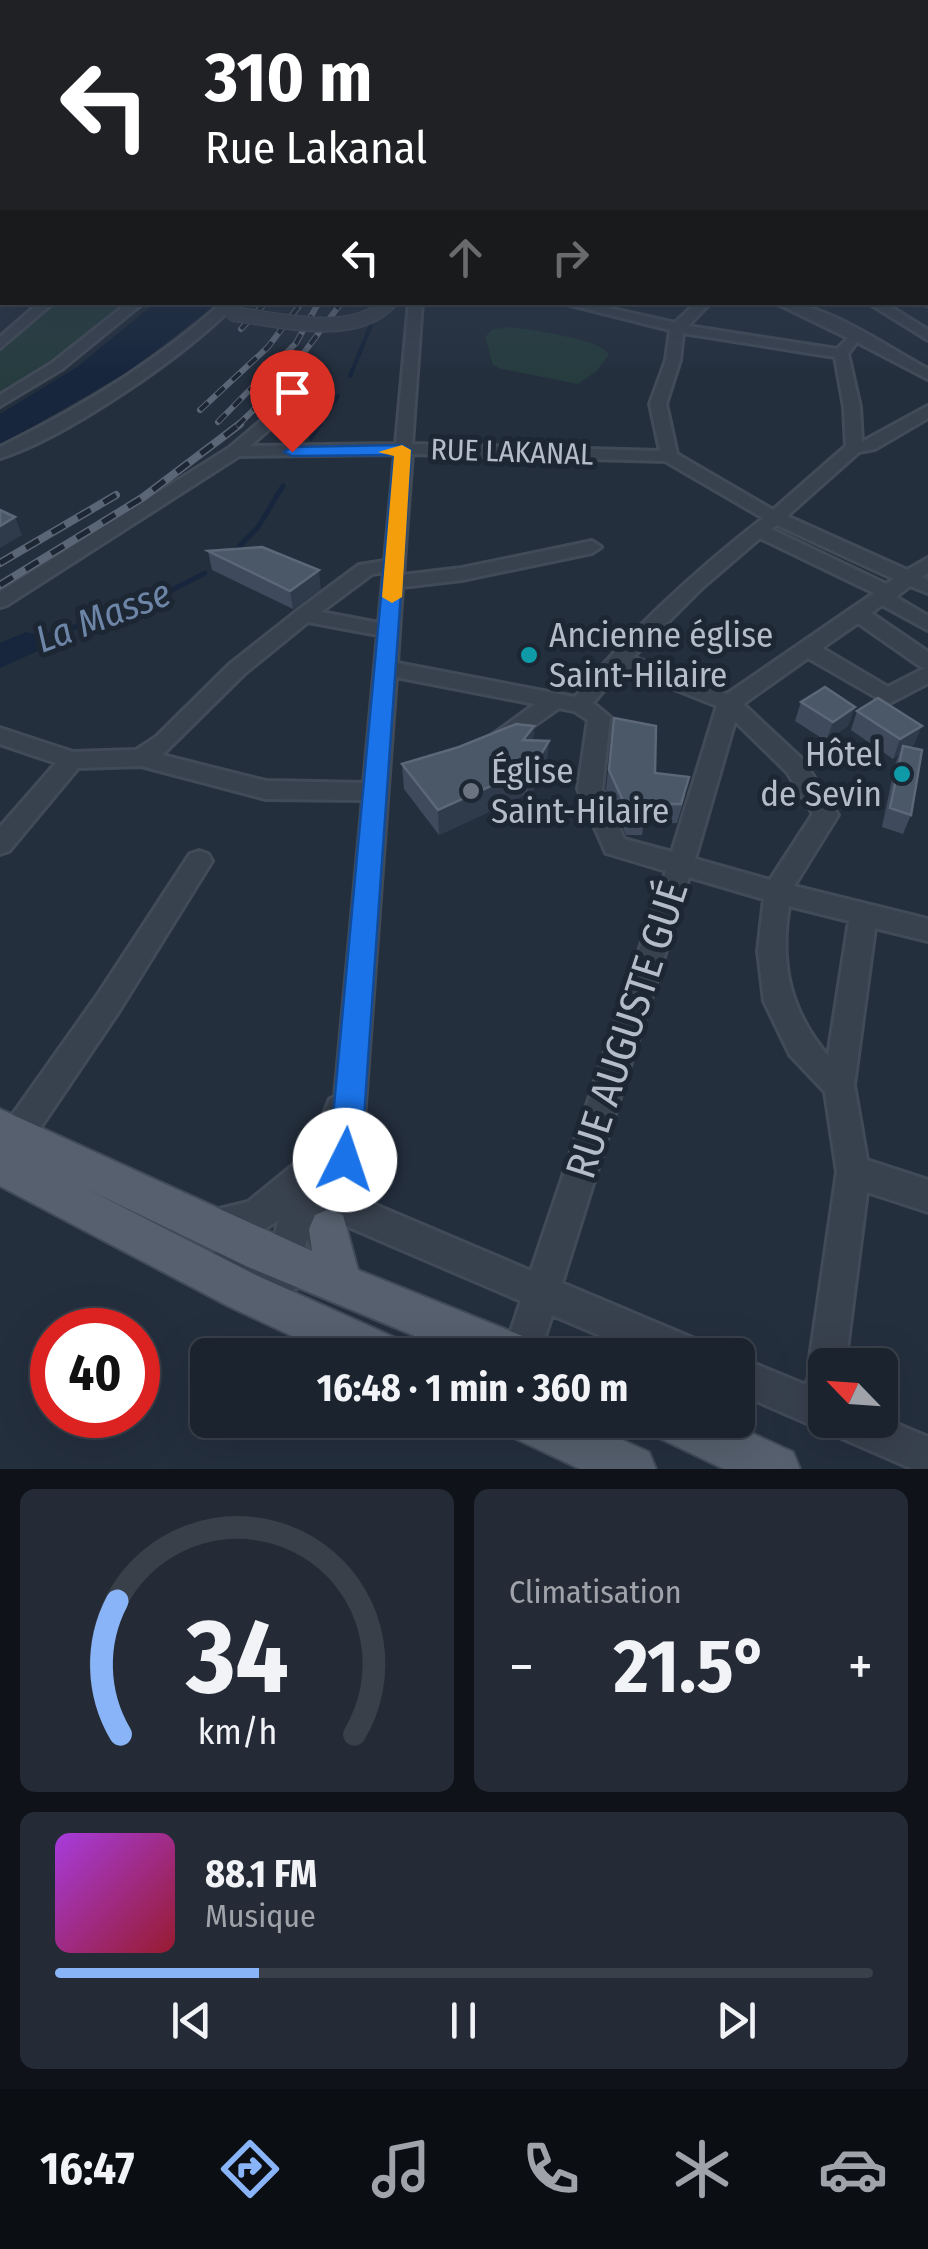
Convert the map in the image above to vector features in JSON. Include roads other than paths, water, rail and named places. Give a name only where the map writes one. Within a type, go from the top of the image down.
[{"type":"main road","points":[[6,1142],[189,1240],[468,1338]]},
{"type":"main road","points":[[299,1281],[332,1217]]},
{"type":"main road","points":[[299,1281],[363,1338]]},
{"type":"main road","points":[[565,1438],[632,1469]]},
{"type":"main road","points":[[710,1438],[776,1469]]},
{"type":"street","points":[[0,344],[45,305]]},
{"type":"street","points":[[0,400],[57,366],[134,305]]},
{"type":"street","points":[[0,453],[94,402],[232,307],[349,323],[378,316],[387,305]]},
{"type":"street","points":[[416,305],[386,668],[384,783],[345,1160],[332,1217],[542,1294],[648,1338]]},
{"type":"street","points":[[577,305],[677,329],[746,336],[842,354]]},
{"type":"street","points":[[701,305],[677,329],[673,360],[658,404],[668,456],[767,524],[928,624]]},
{"type":"street","points":[[792,305],[928,375]]},
{"type":"street","points":[[854,447],[852,408],[842,354],[852,333],[876,306],[928,336]]},
{"type":"street","points":[[0,601],[235,451],[285,408]]},
{"type":"street","points":[[580,705],[618,658],[767,524],[809,495],[854,447],[870,446],[928,411]]},
{"type":"street","name":"RUE LAKANAL","points":[[235,451],[668,456]]},
{"type":"street","points":[[767,524],[928,587]]},
{"type":"street","points":[[141,758],[164,743],[237,669],[366,569],[393,574],[462,574],[592,547]]},
{"type":"street","points":[[728,703],[928,564]]},
{"type":"street","points":[[860,614],[928,662]]},
{"type":"street","points":[[304,615],[389,630]]},
{"type":"street","points":[[809,649],[888,697],[928,674]]},
{"type":"street","points":[[618,658],[728,703],[796,766],[826,815],[803,846],[778,893],[770,979],[798,1046],[839,1084]]},
{"type":"street","points":[[386,668],[580,705],[598,717],[590,789],[615,846],[680,867],[928,930]]},
{"type":"street","points":[[479,751],[508,738],[555,700]]},
{"type":"street","name":"RUE AUGUSTE GUÉ","points":[[525,1338],[680,867],[728,703]]},
{"type":"street","points":[[0,736],[72,760],[141,758],[295,794],[384,783]]},
{"type":"street","points":[[0,844],[72,760]]},
{"type":"street","points":[[6,1142],[109,1002],[199,862]]},
{"type":"street","points":[[829,1348],[854,1172],[839,1084],[864,913]]},
{"type":"street","points":[[299,1281],[323,1153],[350,1087]]},
{"type":"street","points":[[189,1240],[260,1214],[287,1195],[323,1153]]},
{"type":"street","points":[[854,1172],[928,1196]]},
{"type":"street","points":[[755,1382],[808,1399]]},
{"type":"street","points":[[892,1438],[928,1456]]},
{"type":"water","points":[[153,305],[215,305],[128,372],[0,445],[0,414],[77,367]]},
{"type":"waterway","name":"La Masse","points":[[350,376],[371,325]]},
{"type":"waterway","name":"La Masse","points":[[318,426],[338,396]]},
{"type":"waterway","name":"La Masse","points":[[311,438],[320,424]]},
{"type":"waterway","name":"La Masse","points":[[233,553],[258,527],[283,486]]},
{"type":"waterway","name":"La Masse","points":[[143,605],[205,573]]},
{"type":"waterway","name":"La Masse","points":[[26,643],[143,605]]},
{"type":"waterway","name":"La Masse","points":[[0,657],[26,643]]},
{"type":"railway","points":[[241,329],[263,305]]},
{"type":"railway","points":[[200,410],[268,347],[300,305]]},
{"type":"railway","points":[[218,422],[296,343],[317,305]]},
{"type":"railway","points":[[237,426],[281,383],[340,305]]},
{"type":"railway","points":[[0,585],[142,498],[240,424]]},
{"type":"railway","points":[[0,563],[116,495]]},
{"type":"place","name":"Ancienne église Saint-Hilaire","points":[[529,655]]},
{"type":"place","name":"Hôtel de Sevin","points":[[902,774]]},
{"type":"place","name":"Église Saint-Hilaire","points":[[471,791]]}]
